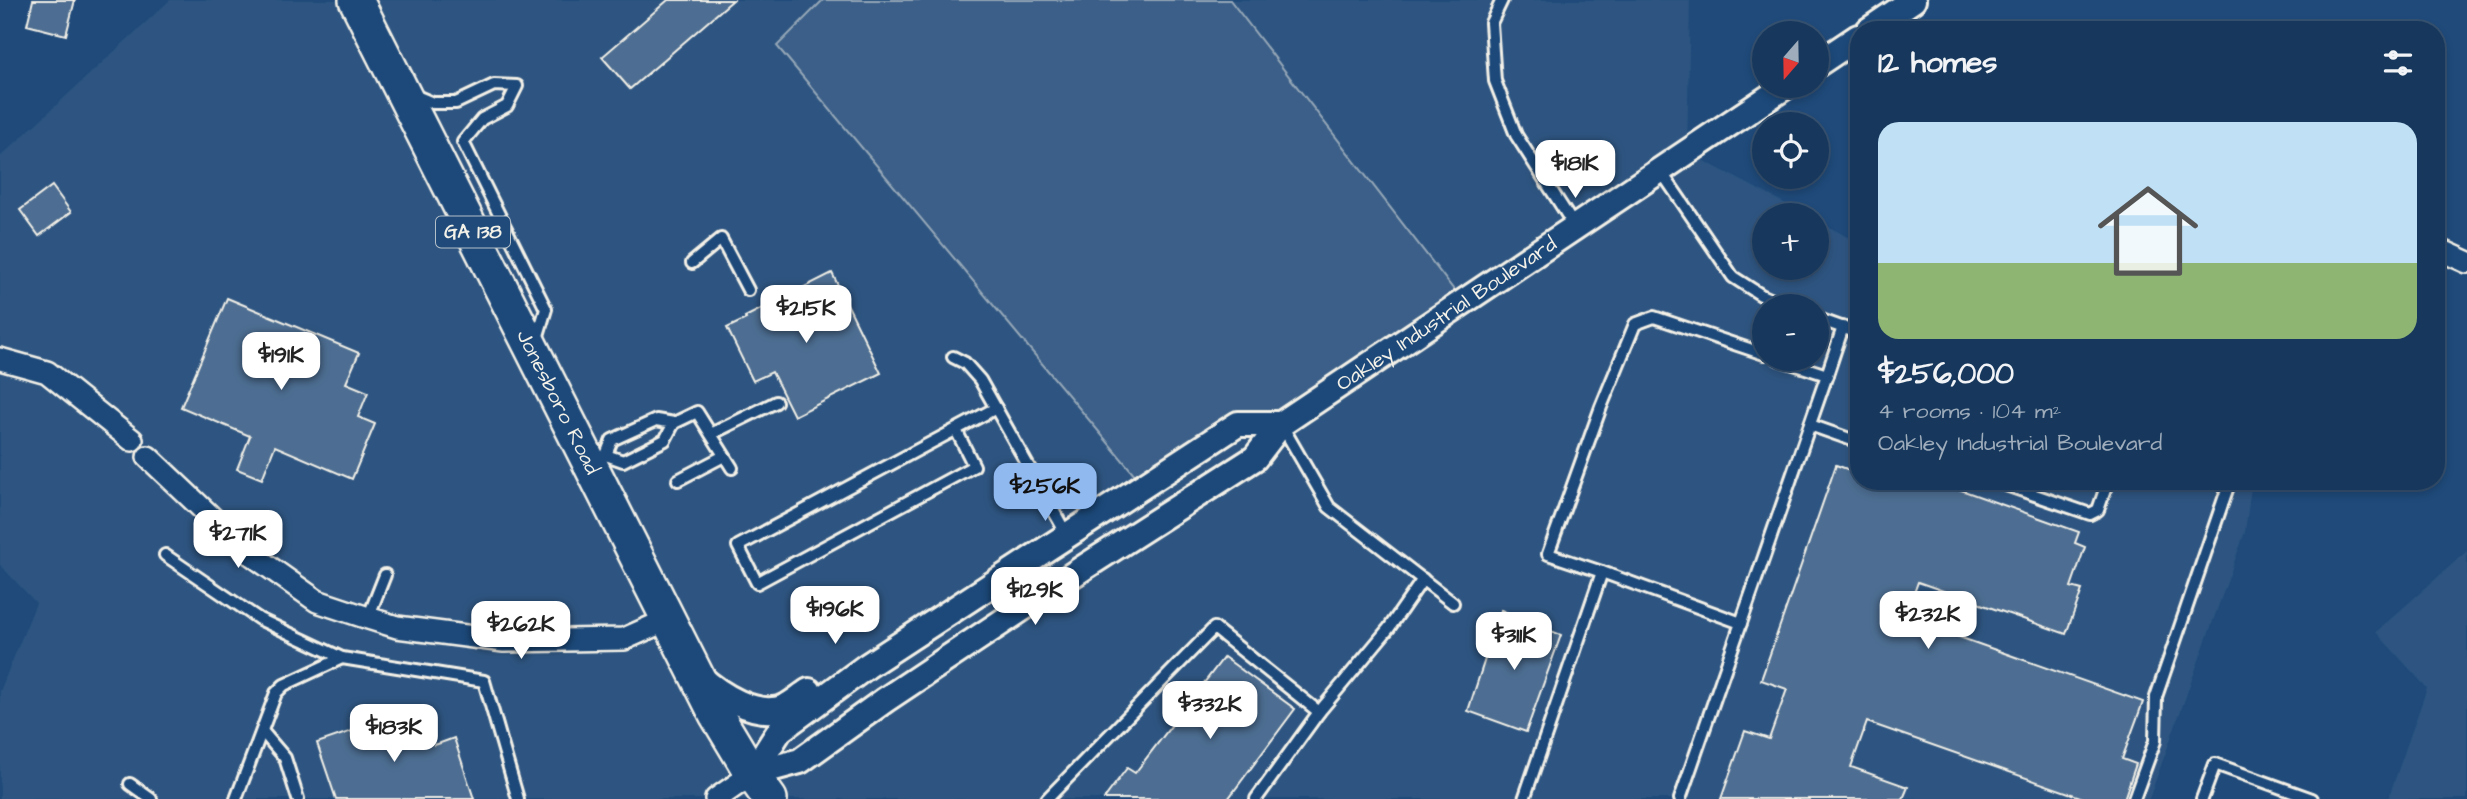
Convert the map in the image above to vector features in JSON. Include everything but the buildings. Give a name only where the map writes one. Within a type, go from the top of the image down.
[{"type":"highway","name":"Jonesboro Road","points":[[356,0],[533,352],[598,460],[669,619],[716,714],[761,786]]},
{"type":"street","points":[[1882,21],[1913,0]]},
{"type":"street","points":[[1829,56],[1850,42]]},
{"type":"street","name":"Oakley Industrial Boulevard","points":[[716,799],[761,786],[1059,584],[1255,458],[1281,424],[1768,98]]},
{"type":"street","points":[[2445,252],[2467,262]]},
{"type":"street","points":[[0,359],[47,372],[132,440]]},
{"type":"street","name":"Oakley Industrial Boulevard","points":[[761,786],[780,730],[867,666],[1238,424],[1281,424]]},
{"type":"street","points":[[148,457],[248,552],[317,601],[368,618],[397,627],[504,640],[624,639],[669,619]]},
{"type":"street","points":[[695,673],[711,687],[755,708],[772,710],[785,707],[936,604],[961,605]]},
{"type":"lane","points":[[1502,0],[1491,23],[1495,81],[1516,135],[1575,227]]},
{"type":"lane","points":[[401,90],[433,103],[456,103],[494,85],[517,86],[507,106],[482,119],[463,142],[546,309],[533,352]]},
{"type":"lane","points":[[1660,170],[1733,277],[1759,294]]},
{"type":"lane","points":[[692,263],[721,239],[748,290]]},
{"type":"lane","points":[[1741,622],[1548,554],[1601,407],[1635,324],[1654,317],[1752,350]]},
{"type":"lane","points":[[1829,322],[1850,330]]},
{"type":"lane","points":[[1680,799],[1843,327]]},
{"type":"lane","points":[[953,356],[965,363],[980,380],[1068,536]]},
{"type":"lane","points":[[1815,371],[1827,375]]},
{"type":"lane","points":[[711,434],[776,402]]},
{"type":"lane","points":[[956,430],[974,466],[757,583],[738,546],[996,408]]},
{"type":"lane","points":[[598,460],[612,440],[656,420],[674,423],[697,412],[732,468]]},
{"type":"lane","points":[[598,460],[623,461],[666,440],[674,423]]},
{"type":"lane","points":[[1281,424],[1329,507],[1453,603]]},
{"type":"lane","points":[[1810,425],[1850,439]]},
{"type":"lane","points":[[678,480],[724,456]]},
{"type":"lane","points":[[2020,490],[2090,514],[2098,510],[2105,490]]},
{"type":"lane","points":[[2134,799],[2155,741],[2156,697],[2227,490]]},
{"type":"lane","points":[[165,555],[259,619],[342,658],[484,681],[518,799]]},
{"type":"lane","points":[[1524,799],[1602,572]]},
{"type":"lane","points":[[368,618],[386,575]]},
{"type":"lane","points":[[1256,799],[1319,712],[1389,628],[1423,579]]},
{"type":"lane","points":[[1047,799],[1214,628],[1319,712]]},
{"type":"lane","points":[[236,799],[276,693],[284,685],[342,658]]},
{"type":"lane","points":[[262,731],[285,758],[298,799]]},
{"type":"lane","points":[[2202,799],[2215,764],[2312,799]]},
{"type":"lane","points":[[130,784],[151,799]]},
{"type":"shaded area","points":[[170,0],[823,0],[777,45],[1467,307],[1230,0],[1690,0],[1687,152],[1752,186],[1752,189],[1757,189],[1784,203],[1752,203],[1752,280],[1829,280],[1829,227],[1850,239],[1850,490],[2251,490],[2245,532],[2149,799],[0,799],[0,691],[36,603],[0,565],[0,157]]},
{"type":"shaded area","points":[[823,0],[1230,0],[1467,307],[1145,487],[777,46]]},
{"type":"shaded area","points":[[2467,551],[2467,799],[2388,799],[2427,688],[2376,632]]}]
